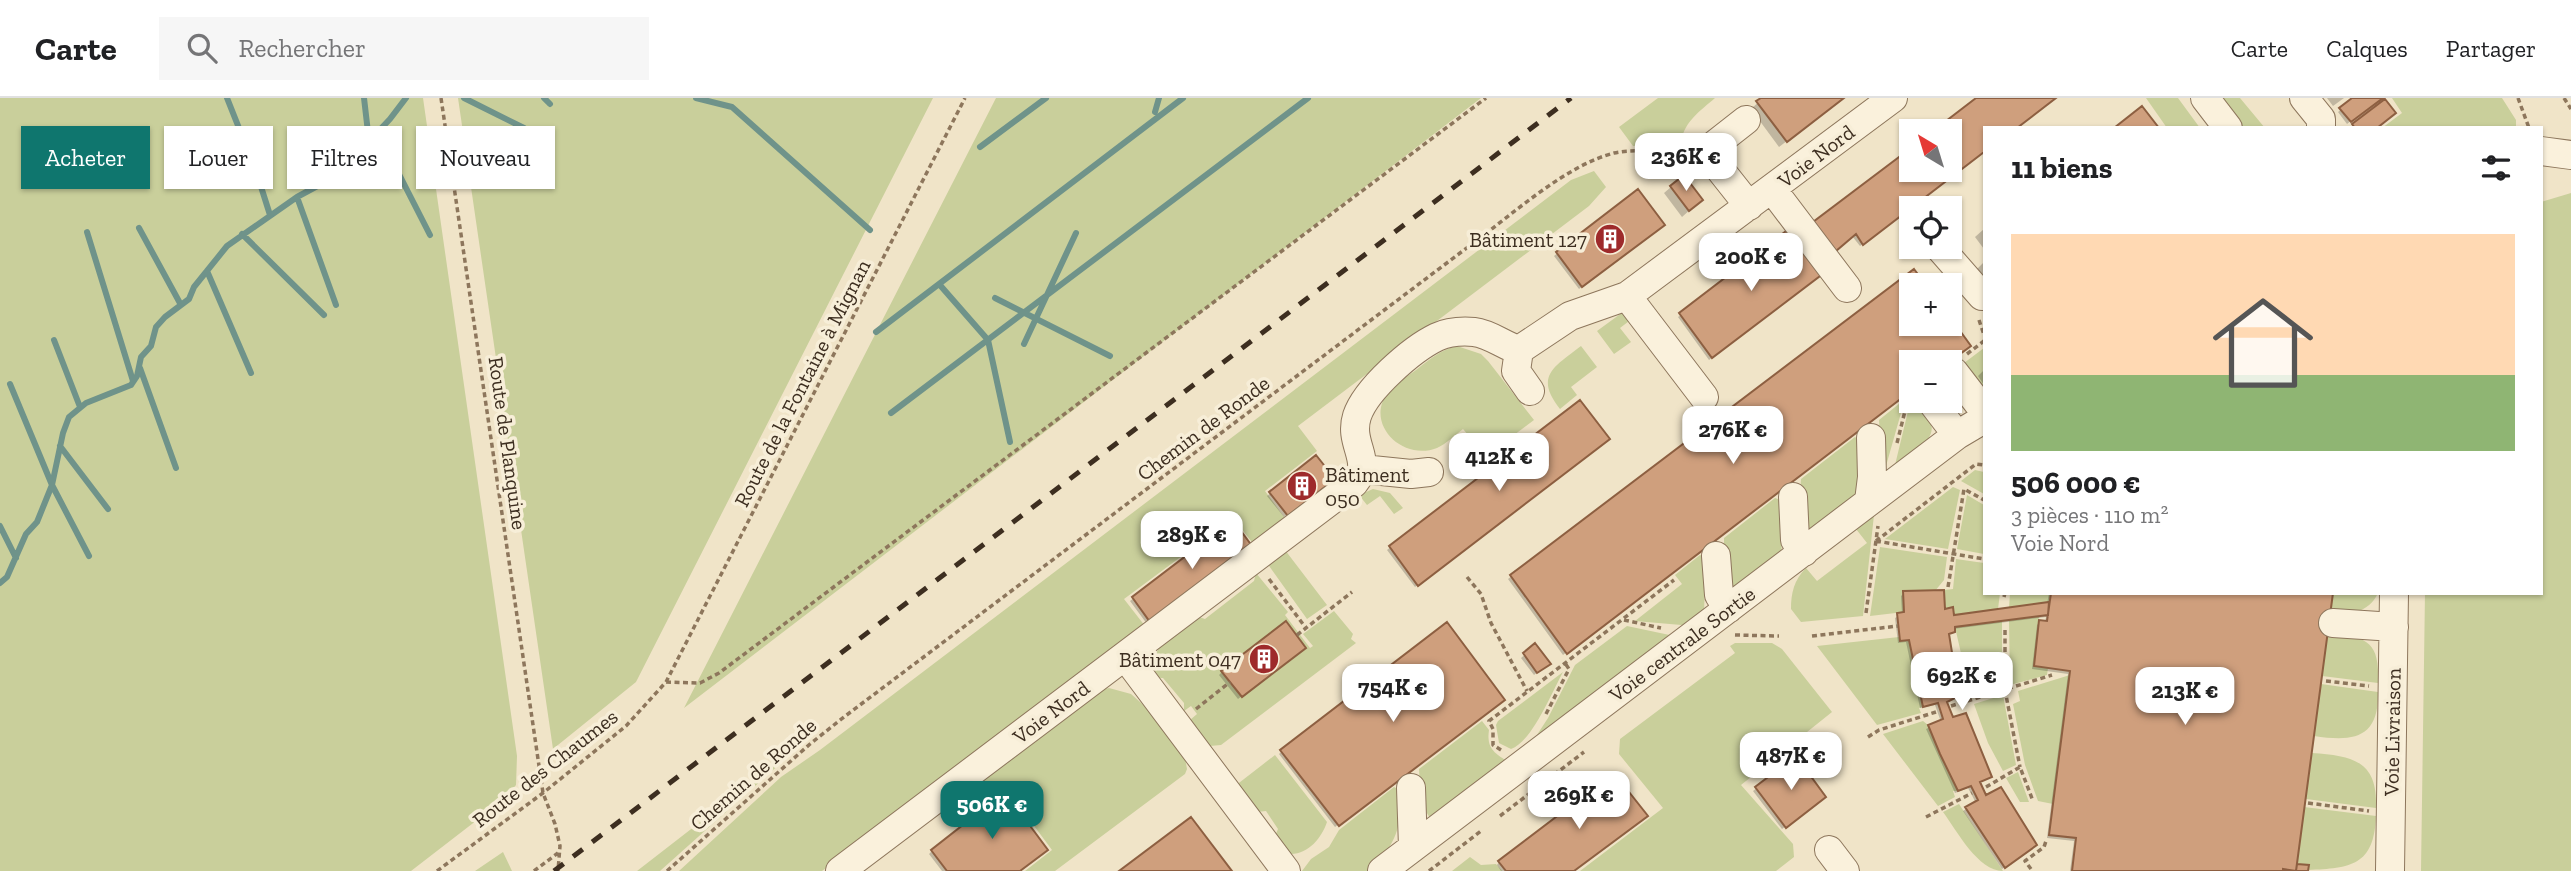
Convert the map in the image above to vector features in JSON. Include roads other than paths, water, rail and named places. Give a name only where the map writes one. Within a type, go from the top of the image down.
[{"type":"street","name":"Voie Nord","points":[[1519,351],[1570,316],[1627,296],[1893,98]]},
{"type":"street","points":[[2205,98],[2226,126]]},
{"type":"street","points":[[2304,98],[2321,119],[2321,126]]},
{"type":"street","points":[[1746,120],[1707,153],[1749,206]]},
{"type":"street","points":[[2543,151],[2571,155]]},
{"type":"street","points":[[1772,189],[1847,288]]},
{"type":"street","points":[[1949,259],[1983,296]]},
{"type":"street","points":[[1627,296],[1704,397]]},
{"type":"street","points":[[1429,472],[1411,474],[1362,469],[1355,432],[1357,416],[1366,399],[1388,374],[1438,337],[1459,332],[1478,333],[1519,351],[1516,371],[1530,391]]},
{"type":"street","points":[[1962,368],[1983,409]]},
{"type":"street","points":[[1940,413],[1957,435]]},
{"type":"street","name":"Voie centrale Sortie","points":[[1382,871],[1727,622],[1804,552],[1957,435],[1983,420]]},
{"type":"street","points":[[1869,501],[1872,477],[1871,438]]},
{"type":"street","name":"Voie Nord","points":[[841,871],[1354,483],[1362,469]]},
{"type":"street","points":[[1793,497],[1795,540],[1804,552]]},
{"type":"street","points":[[1716,556],[1718,595],[1727,622]]},
{"type":"street","name":"Voie Livraison","points":[[2390,871],[2394,595]]},
{"type":"street","points":[[2333,623],[2394,627]]},
{"type":"street","points":[[1125,656],[1286,871]]},
{"type":"street","points":[[1411,788],[1413,847]]},
{"type":"waterway","points":[[227,98],[270,215]]},
{"type":"waterway","points":[[364,98],[367,126]]},
{"type":"waterway","points":[[0,583],[7,577],[26,534],[37,522],[52,485],[69,417],[86,403],[131,385],[137,376],[141,357],[151,346],[156,327],[189,299],[194,287],[227,246],[297,197],[360,163],[374,136],[406,98]]},
{"type":"waterway","points":[[464,98],[520,126]]},
{"type":"waterway","points":[[544,98],[550,104]]},
{"type":"waterway","points":[[696,98],[732,107],[870,230]]},
{"type":"waterway","points":[[980,147],[1046,98]]},
{"type":"waterway","points":[[1155,112],[1159,98]]},
{"type":"waterway","points":[[876,332],[1183,98]]},
{"type":"waterway","points":[[891,413],[1308,98]]},
{"type":"waterway","points":[[402,180],[430,235]]},
{"type":"waterway","points":[[297,197],[336,305]]},
{"type":"waterway","points":[[139,228],[181,305]]},
{"type":"waterway","points":[[87,232],[133,381]]},
{"type":"waterway","points":[[1024,344],[1076,233]]},
{"type":"waterway","points":[[242,234],[324,315]]},
{"type":"waterway","points":[[207,271],[251,373]]},
{"type":"waterway","points":[[939,284],[988,340],[1010,442]]},
{"type":"waterway","points":[[995,298],[1110,356]]},
{"type":"waterway","points":[[54,340],[80,407]]},
{"type":"waterway","points":[[140,368],[176,468]]},
{"type":"waterway","points":[[10,384],[52,485],[89,556]]},
{"type":"waterway","points":[[60,446],[108,509]]},
{"type":"waterway","points":[[0,526],[16,558]]},
{"type":"railway","points":[[554,871],[1571,98]]},
{"type":"place","name":"Bâtiment 127","points":[[1610,239]]},
{"type":"place","name":"Bâtiment 050","points":[[1302,486]]},
{"type":"place","name":"Bâtiment 047","points":[[1264,659]]}]
